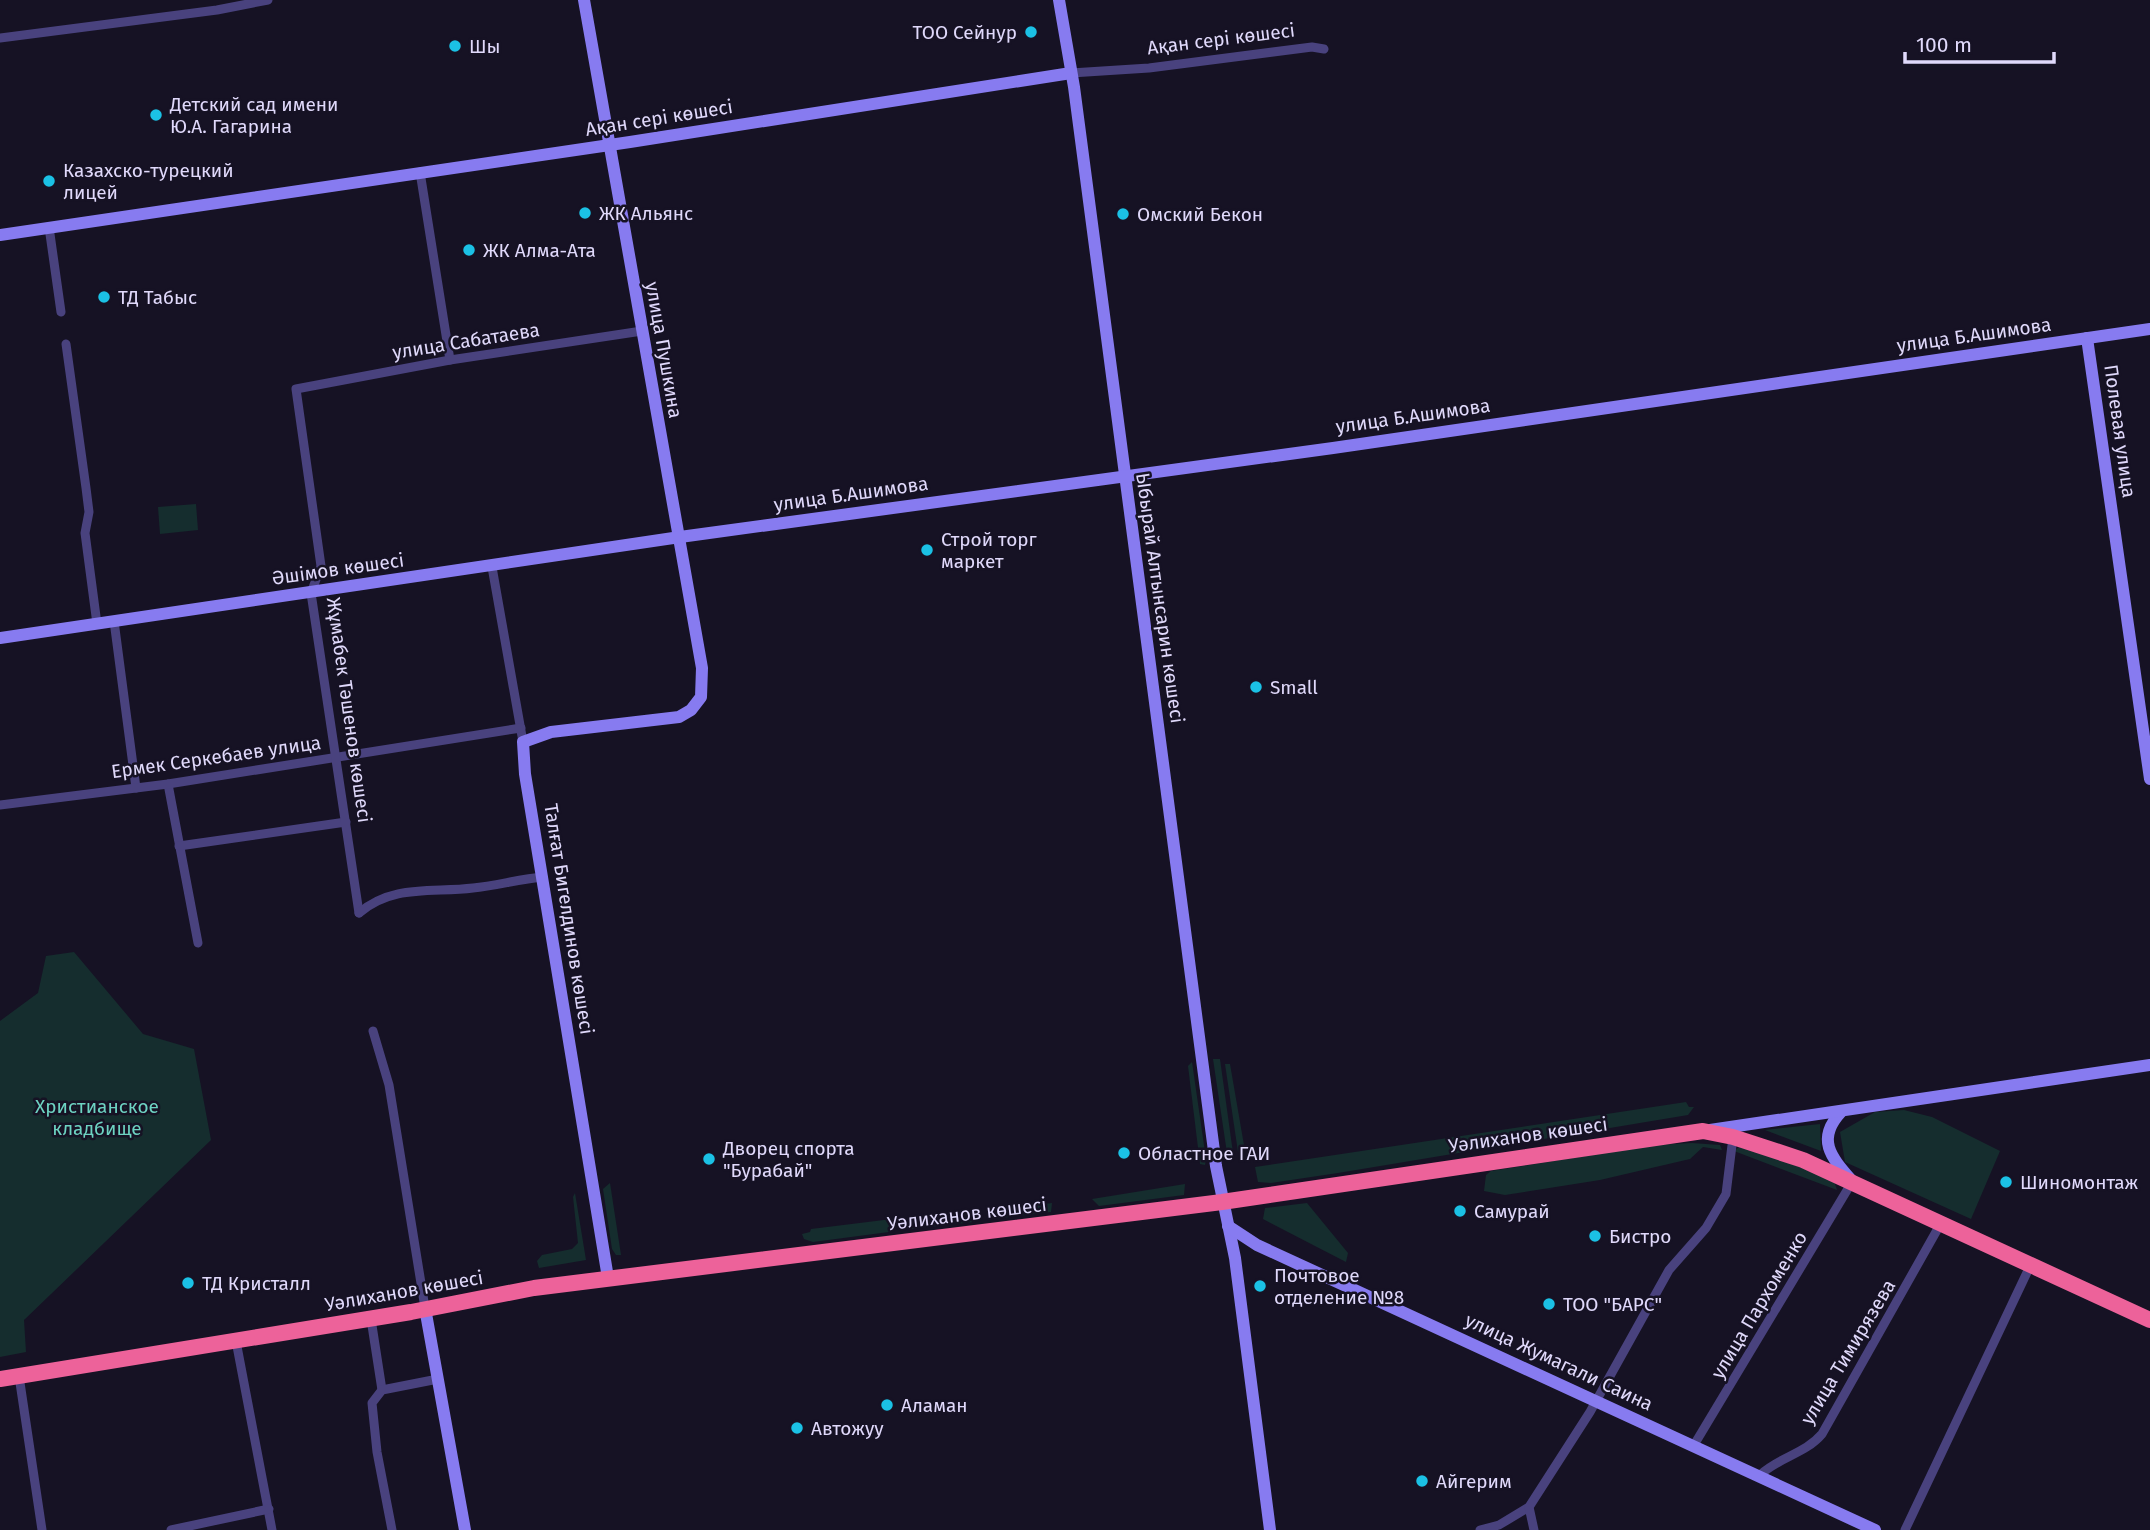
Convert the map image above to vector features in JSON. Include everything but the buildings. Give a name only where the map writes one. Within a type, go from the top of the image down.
[{"type":"highway","name":"Уәлиханов көшесі","points":[[19,1376],[608,1278],[1222,1202],[1703,1131],[1787,1153],[2150,1320]]},
{"type":"highway","points":[[0,1377],[425,1308]]},
{"type":"highway","points":[[0,1377],[19,1376]]},
{"type":"street","points":[[0,38],[217,10],[268,0]]},
{"type":"street","name":"улица Пушкина","points":[[523,742],[551,732],[672,719],[685,714],[696,705],[702,690],[702,667],[680,537],[584,0]]},
{"type":"street","name":"Ыбырай Алтынсарин көшесі","points":[[1059,0],[1222,1202],[1228,1226],[1270,1530]]},
{"type":"street","name":"Ақан сері көшесі","points":[[0,234],[608,145],[1071,73],[1149,68],[1312,47],[1324,49]]},
{"type":"street","points":[[420,172],[450,360]]},
{"type":"street","points":[[49,228],[61,312]]},
{"type":"street","name":"улица Б.Ашимова","points":[[680,537],[2150,329]]},
{"type":"street","name":"улица Сабатаева","points":[[296,388],[450,360],[642,331]]},
{"type":"street","name":"Полевая улица","points":[[2087,338],[2150,779]]},
{"type":"street","points":[[66,344],[89,512],[85,533],[97,624]]},
{"type":"street","name":"Жұмабек Тәшенов көшесі","points":[[296,388],[321,566],[311,593],[359,913],[377,899],[397,892],[472,888],[543,877]]},
{"type":"street","name":"Әшімов көшесі","points":[[0,638],[680,537]]},
{"type":"street","name":"Талғат Бигелдинов көшесі","points":[[492,567],[523,742],[525,774],[608,1278]]},
{"type":"street","points":[[114,621],[136,788]]},
{"type":"street","name":"Ермек Серкебаев улица","points":[[0,805],[337,759],[520,728]]},
{"type":"street","points":[[168,784],[198,943]]},
{"type":"street","points":[[179,846],[346,822]]},
{"type":"street","points":[[373,1031],[389,1085],[422,1292],[465,1530]]},
{"type":"street","name":"Уәлиханов көшесі","points":[[1703,1131],[2150,1065]]},
{"type":"street","points":[[1841,1112],[1830,1126],[1828,1145],[1833,1159],[1852,1182]]},
{"type":"street","points":[[1480,1530],[1499,1525],[1529,1507],[1595,1399],[1669,1269],[1706,1228],[1726,1194],[1733,1137]]},
{"type":"street","name":"улица Пархоменко","points":[[1694,1446],[1852,1182]]},
{"type":"street","name":"улица Тимирязева","points":[[1760,1475],[1776,1461],[1807,1448],[1822,1434],[1941,1223]]},
{"type":"street","name":"улица Жумагали Саина","points":[[1228,1226],[1257,1245],[1875,1530]]},
{"type":"street","points":[[1905,1530],[2031,1264]]},
{"type":"street","points":[[371,1319],[382,1390]]},
{"type":"street","points":[[236,1341],[272,1530]]},
{"type":"street","points":[[19,1376],[42,1530]]},
{"type":"street","points":[[392,1530],[377,1452],[372,1403],[382,1390],[438,1380]]},
{"type":"street","points":[[1529,1507],[1534,1530]]},
{"type":"street","points":[[171,1530],[270,1509]]},
{"type":"green space","points":[[196,504],[198,530],[160,534],[158,507]]},
{"type":"green space","name":"Христианское кладбище","points":[[74,952],[143,1034],[194,1049],[211,1140],[24,1320],[26,1352],[0,1357],[0,1021],[38,993],[46,956]]},
{"type":"green space","points":[[1213,1059],[1220,1059],[1233,1153],[1227,1153]]},
{"type":"green space","points":[[1192,1062],[1205,1165],[1200,1164],[1188,1066]]},
{"type":"green space","points":[[1225,1064],[1230,1064],[1245,1151],[1238,1152]]},
{"type":"green space","points":[[1686,1102],[1689,1107],[1694,1107],[1688,1115],[1338,1173],[1271,1183],[1258,1182],[1255,1167]]},
{"type":"green space","points":[[1904,1110],[1932,1117],[2000,1151],[1971,1219],[1845,1162],[1840,1132],[1875,1112]]},
{"type":"green space","points":[[1820,1124],[1821,1151],[1765,1130]]},
{"type":"green space","points":[[1654,1145],[1720,1145],[1722,1150],[1703,1147],[1690,1159],[1600,1180],[1505,1195],[1484,1191],[1486,1175],[1491,1171]]},
{"type":"green space","points":[[1739,1147],[1775,1157],[1834,1181],[1837,1190],[1734,1151]]},
{"type":"green space","points":[[610,1183],[621,1255],[616,1255],[612,1249],[603,1189]]},
{"type":"green space","points":[[1185,1184],[1184,1195],[1099,1206],[1092,1199]]},
{"type":"green space","points":[[575,1193],[586,1260],[539,1268],[537,1261],[542,1255],[572,1249],[578,1243],[573,1197]]},
{"type":"green space","points":[[1052,1203],[1051,1212],[994,1219],[991,1211]]},
{"type":"green space","points":[[1307,1203],[1348,1253],[1346,1262],[1263,1219],[1265,1208]]},
{"type":"green space","points":[[977,1210],[978,1217],[973,1222],[912,1229],[909,1218]]},
{"type":"green space","points":[[892,1219],[889,1232],[813,1242],[804,1239],[802,1234],[810,1232],[811,1229]]},
{"type":"place","name":"ТОО Сейнур","points":[[1031,32]]},
{"type":"place","name":"Шы","points":[[455,46]]},
{"type":"place","name":"Детский сад имени Ю.А. Гагарина","points":[[156,115]]},
{"type":"place","name":"Казахско-турецкий лицей","points":[[49,181]]},
{"type":"place","name":"ЖК Альянс","points":[[585,213]]},
{"type":"place","name":"Омский Бекон","points":[[1123,214]]},
{"type":"place","name":"ЖК Алма-Ата","points":[[469,250]]},
{"type":"place","name":"ТД Табыс","points":[[104,297]]},
{"type":"place","name":"Строй торг маркет","points":[[927,550]]},
{"type":"place","name":"Small","points":[[1256,687]]},
{"type":"place","name":"Областное ГАИ","points":[[1124,1153]]},
{"type":"place","name":"Дворец спорта \"Бурабай\"","points":[[709,1159]]},
{"type":"place","name":"Шиномонтаж","points":[[2006,1182]]},
{"type":"place","name":"Самурай","points":[[1460,1211]]},
{"type":"place","name":"Бистро","points":[[1595,1236]]},
{"type":"place","name":"ТД Кристалл","points":[[188,1283]]},
{"type":"place","name":"Почтовое отделение №8","points":[[1260,1286]]},
{"type":"place","name":"ТОО \"БАРС\"","points":[[1549,1304]]},
{"type":"place","name":"Аламан","points":[[887,1405]]},
{"type":"place","name":"Автожуу","points":[[797,1428]]},
{"type":"place","name":"Айгерим","points":[[1422,1481]]}]
